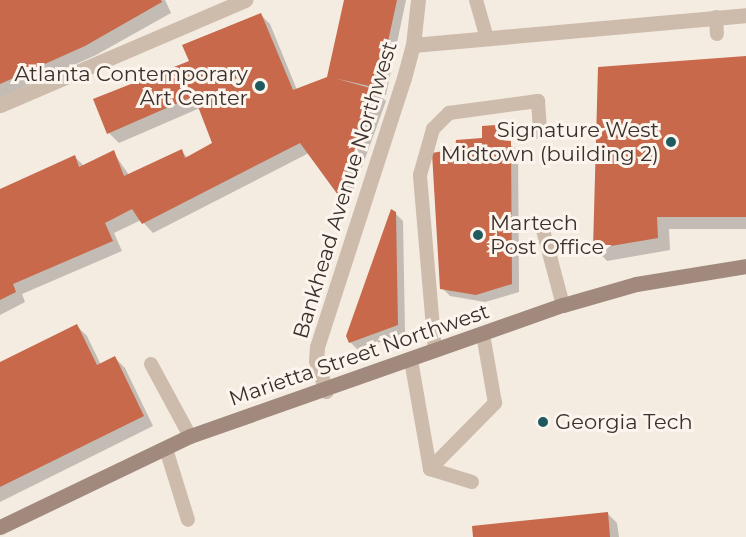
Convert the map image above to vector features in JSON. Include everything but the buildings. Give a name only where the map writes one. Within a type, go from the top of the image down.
[{"type":"main road","name":"Marietta Street Northwest","points":[[0,527],[190,436],[326,391],[562,305],[636,284],[746,267]]},
{"type":"street","points":[[0,105],[245,0]]},
{"type":"street","name":"Bankhead Avenue Northwest","points":[[326,391],[316,361],[317,347],[413,45],[418,0]]},
{"type":"street","points":[[413,45],[746,15]]},
{"type":"lane","points":[[476,0],[487,38]]},
{"type":"lane","points":[[716,17],[717,34]]},
{"type":"lane","points":[[435,351],[420,175],[429,137],[438,120],[449,113],[538,101],[540,132]]},
{"type":"lane","points":[[543,230],[562,305]]},
{"type":"lane","points":[[430,469],[495,403],[483,334]]},
{"type":"lane","points":[[411,360],[430,469]]},
{"type":"lane","points":[[151,364],[190,436]]},
{"type":"lane","points":[[166,449],[188,520]]},
{"type":"lane","points":[[430,469],[472,483]]},
{"type":"place","name":"Atlanta Contemporary Art Center","points":[[260,86]]},
{"type":"place","name":"Signature West Midtown (building 2)","points":[[671,142]]},
{"type":"place","name":"Martech Post Office","points":[[478,235]]},
{"type":"place","name":"Georgia Tech","points":[[543,422]]}]
